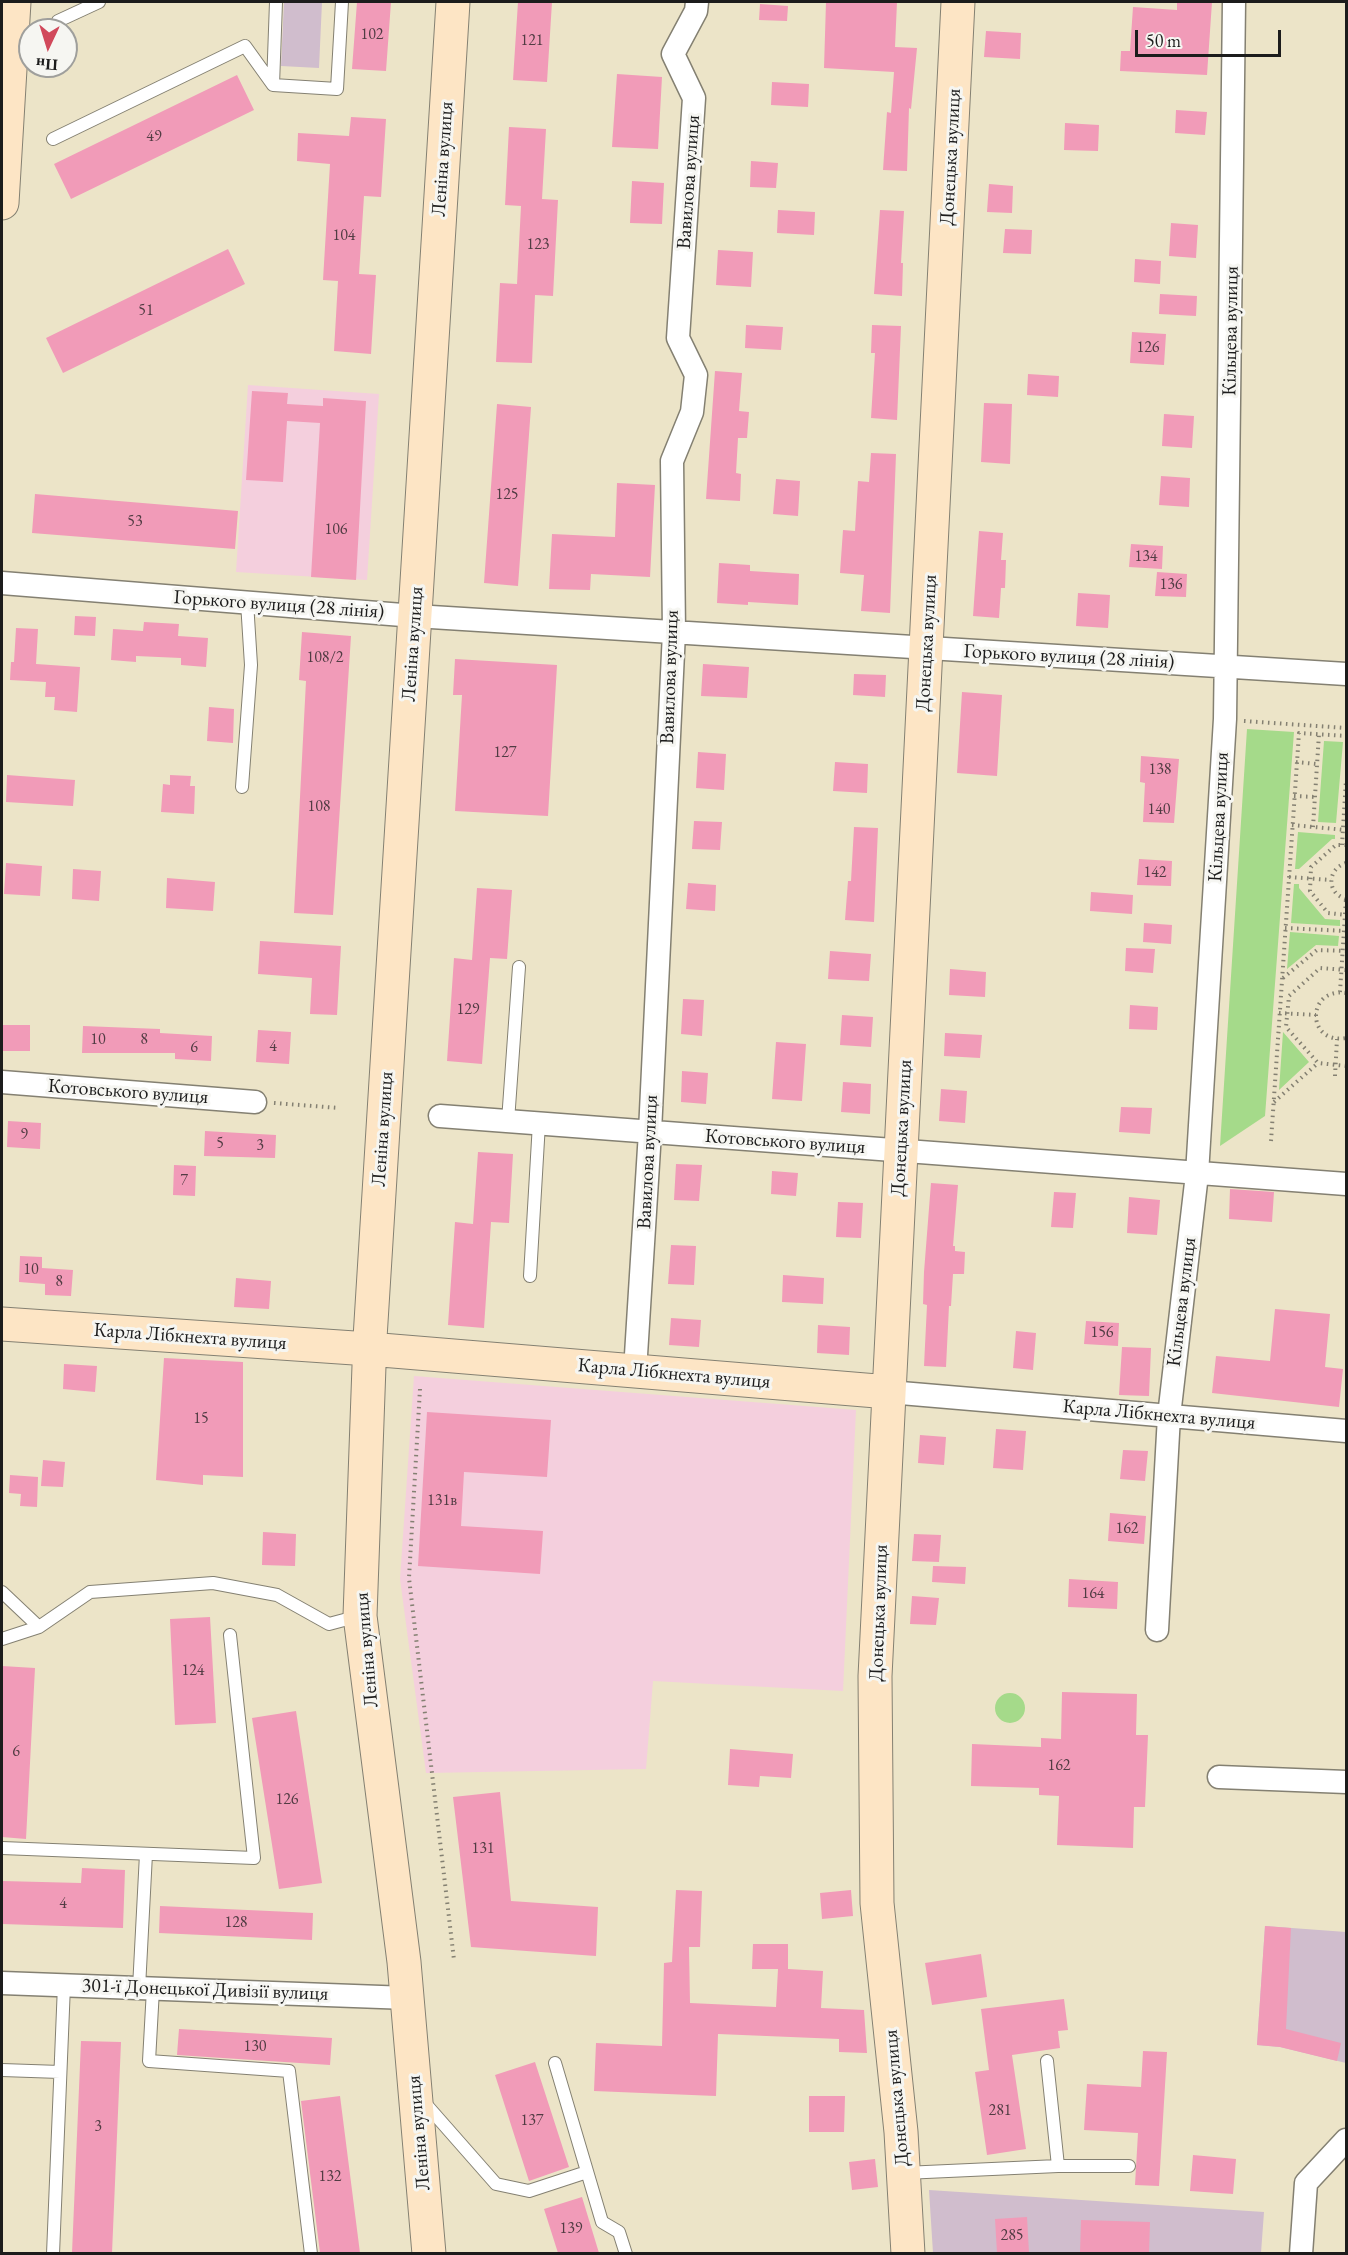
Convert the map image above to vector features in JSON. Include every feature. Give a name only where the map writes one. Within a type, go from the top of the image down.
[{"type":"street","points":[[2,203],[5,79],[14,2]]},
{"type":"street","name":"Леніна вулиця","points":[[429,2253],[408,1998],[360,1616],[369,1349],[453,2]]},
{"type":"street","name":"Вавилова вулиця","points":[[636,1371],[674,632],[672,461],[692,412],[696,375],[678,338],[694,98],[673,54],[696,11],[697,2]]},
{"type":"street","name":"Донецька вулиця","points":[[908,2253],[901,2132],[877,1903],[875,1676],[958,2]]},
{"type":"street","name":"Кільцева вулиця","points":[[1157,1630],[1169,1416],[1197,1174],[1225,719],[1234,2]]},
{"type":"street","name":"Горького вулиця (28 лiнiя)","points":[[2,583],[415,616],[1347,674]]},
{"type":"street","name":"Котовського вулиця","points":[[2,1082],[255,1102]]},
{"type":"street","name":"Котовського вулиця","points":[[440,1116],[1347,1184]]},
{"type":"street","name":"Карла Лібкнехта вулиця","points":[[2,1324],[369,1349],[1347,1431]]},
{"type":"street","points":[[1220,1777],[1347,1782]]},
{"type":"street","name":"301-ї Донецької Дивізії вулиця","points":[[2,1983],[408,1998]]},
{"type":"street","points":[[1301,2253],[1306,2183],[1347,2140]]},
{"type":"lane","points":[[64,18],[99,2]]},
{"type":"lane","points":[[273,85],[276,2]]},
{"type":"lane","points":[[273,85],[337,89],[342,2]]},
{"type":"lane","points":[[52,139],[245,46],[273,85]]},
{"type":"lane","points":[[242,787],[251,665],[247,602]]},
{"type":"lane","points":[[508,1121],[519,966]]},
{"type":"lane","points":[[530,1276],[539,1124]]},
{"type":"lane","points":[[2,1639],[39,1627],[90,1592],[213,1583],[277,1595],[329,1624],[360,1616]]},
{"type":"lane","points":[[2,1592],[39,1627]]},
{"type":"lane","points":[[2,1848],[254,1858],[230,1635]]},
{"type":"lane","points":[[146,1854],[146,1989],[149,2061],[289,2071],[311,2253]]},
{"type":"lane","points":[[53,2253],[64,1985]]},
{"type":"lane","points":[[1047,2061],[1058,2166]]},
{"type":"lane","points":[[555,2063],[602,2222],[619,2232],[626,2253]]},
{"type":"lane","points":[[2,2070],[60,2072]]},
{"type":"lane","points":[[416,2093],[496,2184],[528,2191],[587,2172]]},
{"type":"lane","points":[[904,2174],[1058,2166],[1129,2166]]},
{"type":"path","points":[[1225,719],[1347,728]]},
{"type":"path","points":[[1271,1141],[1299,733],[1347,736]]},
{"type":"path","points":[[1312,827],[1319,734]]},
{"type":"path","points":[[1296,762],[1317,764]]},
{"type":"path","points":[[1346,915],[1328,913],[1310,891],[1311,867],[1336,845],[1344,845],[1347,780]]},
{"type":"path","points":[[1294,796],[1315,797]]},
{"type":"path","points":[[1292,825],[1345,830]]},
{"type":"path","points":[[1340,992],[1344,970],[1346,898],[1333,890],[1331,880],[1335,869],[1347,863]]},
{"type":"path","points":[[1289,877],[1331,880]]},
{"type":"path","points":[[1285,928],[1346,931]]},
{"type":"path","points":[[1282,979],[1317,950],[1345,951]]},
{"type":"path","points":[[1318,1064],[1286,1027],[1288,996],[1320,968],[1344,970]]},
{"type":"path","points":[[1347,993],[1333,993],[1321,1001],[1316,1015],[1320,1029],[1330,1038],[1347,1038]]},
{"type":"path","points":[[1279,1012],[1316,1015]]},
{"type":"path","points":[[1335,1076],[1337,1039]]},
{"type":"path","points":[[1273,1102],[1318,1064],[1347,1066]]},
{"type":"path","points":[[255,1102],[339,1108]]},
{"type":"path","points":[[420,1389],[409,1578],[454,1960]]},
{"type":"shaded area","points":[[284,2],[322,2],[319,68],[281,66]]},
{"type":"shaded area","points":[[248,385],[379,394],[367,580],[236,572]]},
{"type":"shaded area","points":[[414,1376],[856,1410],[843,1691],[653,1681],[646,1769],[426,1773],[400,1579]]},
{"type":"shaded area","points":[[1265,1926],[1346,1932],[1346,2063],[1280,2047],[1257,2045]]},
{"type":"shaded area","points":[[929,2190],[1264,2212],[1261,2253],[933,2253]]},
{"type":"green space","points":[[1247,729],[1294,732],[1265,1116],[1220,1146]]},
{"type":"green space","points":[[1324,741],[1343,742],[1336,823],[1318,822]]},
{"type":"green space","points":[[1298,832],[1335,835],[1335,839],[1332,839],[1299,869],[1295,869]]},
{"type":"green space","points":[[1294,884],[1299,884],[1299,888],[1325,919],[1340,920],[1340,926],[1291,923]]},
{"type":"green space","points":[[1290,932],[1339,936],[1338,946],[1316,945],[1287,969]]},
{"type":"green space","points":[[1283,1032],[1309,1062],[1279,1090]]},
{"type":"green space","points":[[1010,1693],[1021,1697],[1025,1708],[1021,1719],[1010,1723],[999,1719],[995,1708],[999,1697]]},
{"type":"building","points":[[357,2],[391,2],[386,71],[352,69]]},
{"type":"building","points":[[518,2],[552,2],[547,82],[513,80]]},
{"type":"building","points":[[826,2],[897,2],[895,47],[917,48],[911,109],[909,108],[907,171],[883,170],[887,112],[891,113],[894,72],[824,68]]},
{"type":"building","points":[[1177,2],[1212,2],[1207,75],[1120,71],[1121,51],[1130,51],[1133,7],[1177,10]]},
{"type":"building","points":[[760,4],[788,6],[787,21],[759,20]]},
{"type":"building","points":[[986,31],[1021,33],[1020,59],[984,57]]},
{"type":"building","points":[[617,74],[662,77],[658,149],[612,147]]},
{"type":"building","points":[[237,75],[254,110],[71,199],[54,164]]},
{"type":"building","points":[[772,82],[809,84],[808,107],[771,105]]},
{"type":"building","points":[[1176,110],[1207,112],[1205,135],[1175,133]]},
{"type":"building","points":[[351,117],[386,119],[381,197],[364,196],[359,274],[376,275],[371,354],[334,351],[338,281],[323,280],[330,164],[297,161],[298,133],[349,136]]},
{"type":"building","points":[[1065,123],[1099,125],[1098,151],[1064,150]]},
{"type":"building","points":[[509,127],[546,129],[542,199],[558,200],[553,296],[535,295],[532,363],[496,362],[500,283],[517,284],[521,206],[505,205]]},
{"type":"building","points":[[751,161],[778,163],[776,188],[750,187]]},
{"type":"building","points":[[632,181],[664,183],[662,224],[630,223]]},
{"type":"building","points":[[989,184],[1013,186],[1012,213],[987,212]]},
{"type":"building","points":[[778,210],[815,212],[814,235],[777,233]]},
{"type":"building","points":[[880,210],[904,211],[902,296],[874,294]]},
{"type":"building","points":[[1171,223],[1198,225],[1196,258],[1169,256]]},
{"type":"building","points":[[1005,229],[1032,230],[1031,254],[1003,253]]},
{"type":"building","points":[[228,249],[245,284],[63,373],[46,338]]},
{"type":"building","points":[[718,250],[753,252],[751,287],[716,285]]},
{"type":"building","points":[[1135,259],[1161,261],[1160,284],[1134,282]]},
{"type":"building","points":[[1160,294],[1197,296],[1196,316],[1159,314]]},
{"type":"building","points":[[746,325],[783,327],[781,350],[745,348]]},
{"type":"building","points":[[872,325],[901,326],[897,420],[871,418],[875,353],[871,353]]},
{"type":"building","points":[[1132,332],[1166,334],[1164,365],[1130,363]]},
{"type":"building","points":[[715,371],[742,373],[739,411],[749,412],[747,438],[738,438],[736,473],[741,474],[740,501],[706,499]]},
{"type":"building","points":[[1028,374],[1059,376],[1058,397],[1027,395]]},
{"type":"building","points":[[252,391],[288,393],[287,404],[323,406],[323,398],[366,401],[356,580],[311,577],[320,423],[287,421],[283,482],[246,480]]},
{"type":"building","points":[[984,403],[1012,404],[1010,464],[981,462]]},
{"type":"building","points":[[497,404],[531,407],[518,586],[484,583]]},
{"type":"building","points":[[1164,414],[1194,416],[1192,448],[1162,446]]},
{"type":"building","points":[[871,453],[896,454],[890,613],[861,611],[864,575],[840,573],[843,530],[855,531],[858,481],[869,482]]},
{"type":"building","points":[[1161,476],[1190,478],[1189,507],[1159,505]]},
{"type":"building","points":[[776,479],[800,481],[798,516],[773,514]]},
{"type":"building","points":[[617,483],[655,485],[650,577],[591,574],[590,590],[549,589],[552,534],[615,537]]},
{"type":"building","points":[[35,494],[238,511],[235,549],[32,533]]},
{"type":"building","points":[[979,531],[1003,533],[1001,560],[1006,560],[1005,588],[1001,588],[999,618],[973,616]]},
{"type":"building","points":[[1131,544],[1163,546],[1162,569],[1129,567]]},
{"type":"building","points":[[719,563],[750,565],[750,571],[799,574],[798,605],[717,603]]},
{"type":"building","points":[[1157,572],[1187,574],[1186,597],[1155,596]]},
{"type":"building","points":[[1078,593],[1110,595],[1108,628],[1076,626]]},
{"type":"building","points":[[75,616],[96,617],[95,636],[74,635]]},
{"type":"building","points":[[144,622],[179,624],[178,636],[208,638],[206,667],[181,665],[181,658],[136,656],[136,662],[111,660],[113,629],[143,631]]},
{"type":"building","points":[[16,628],[38,629],[36,664],[80,667],[77,712],[54,710],[55,697],[45,697],[46,682],[10,680],[11,662],[14,662]]},
{"type":"building","points":[[302,632],[351,636],[333,915],[294,913],[306,681],[299,680]]},
{"type":"building","points":[[455,659],[557,665],[548,816],[455,811],[462,695],[453,695]]},
{"type":"building","points":[[703,664],[749,667],[747,698],[701,696]]},
{"type":"building","points":[[854,674],[886,675],[885,697],[853,695]]},
{"type":"building","points":[[962,692],[1002,695],[997,776],[957,773]]},
{"type":"building","points":[[209,707],[234,709],[233,743],[207,741]]},
{"type":"building","points":[[698,752],[726,754],[724,790],[696,788]]},
{"type":"building","points":[[1141,756],[1179,759],[1174,823],[1143,822],[1145,783],[1140,782]]},
{"type":"building","points":[[835,762],[868,764],[867,793],[833,791]]},
{"type":"building","points":[[7,775],[75,780],[73,806],[6,802]]},
{"type":"building","points":[[170,775],[191,776],[190,786],[195,786],[194,814],[161,812],[163,784],[170,785]]},
{"type":"building","points":[[694,821],[722,822],[720,850],[692,849]]},
{"type":"building","points":[[854,827],[878,828],[874,922],[845,920],[848,881],[851,881]]},
{"type":"building","points":[[1139,859],[1172,861],[1171,886],[1137,885]]},
{"type":"building","points":[[6,863],[42,866],[40,896],[4,894]]},
{"type":"building","points":[[73,869],[101,871],[99,901],[72,899]]},
{"type":"building","points":[[167,878],[215,882],[213,911],[166,908]]},
{"type":"building","points":[[688,883],[716,885],[715,911],[686,909]]},
{"type":"building","points":[[477,888],[512,890],[507,959],[490,958],[482,1064],[447,1061],[454,958],[472,960]]},
{"type":"building","points":[[1091,892],[1133,895],[1132,914],[1090,911]]},
{"type":"building","points":[[1144,923],[1172,925],[1171,944],[1143,942]]},
{"type":"building","points":[[260,941],[341,946],[337,1015],[310,1014],[312,978],[258,974]]},
{"type":"building","points":[[1126,948],[1155,949],[1153,973],[1125,971]]},
{"type":"building","points":[[830,951],[871,954],[869,981],[828,979]]},
{"type":"building","points":[[950,969],[986,972],[985,997],[949,995]]},
{"type":"building","points":[[683,999],[704,1000],[702,1036],[681,1034]]},
{"type":"building","points":[[1130,1005],[1158,1007],[1157,1030],[1129,1029]]},
{"type":"building","points":[[842,1015],[873,1017],[871,1047],[840,1045]]},
{"type":"building","points":[[2,1025],[30,1025],[30,1051],[2,1051]]},
{"type":"building","points":[[83,1026],[160,1029],[160,1033],[212,1036],[211,1061],[175,1059],[175,1053],[82,1053]]},
{"type":"building","points":[[258,1030],[291,1032],[289,1064],[256,1062]]},
{"type":"building","points":[[945,1033],[982,1035],[980,1058],[944,1056]]},
{"type":"building","points":[[776,1042],[806,1044],[802,1101],[772,1099]]},
{"type":"building","points":[[682,1071],[708,1073],[706,1104],[681,1102]]},
{"type":"building","points":[[843,1082],[871,1084],[870,1114],[841,1112]]},
{"type":"building","points":[[941,1089],[967,1091],[965,1123],[939,1121]]},
{"type":"building","points":[[1121,1107],[1152,1108],[1150,1134],[1119,1132]]},
{"type":"building","points":[[8,1121],[41,1123],[40,1149],[7,1147]]},
{"type":"building","points":[[205,1131],[276,1135],[275,1158],[204,1156]]},
{"type":"building","points":[[478,1152],[513,1154],[509,1223],[491,1222],[484,1328],[448,1325],[455,1222],[473,1224]]},
{"type":"building","points":[[676,1164],[702,1165],[699,1201],[674,1200]]},
{"type":"building","points":[[174,1165],[196,1166],[195,1196],[173,1195]]},
{"type":"building","points":[[772,1171],[798,1173],[796,1196],[771,1194]]},
{"type":"building","points":[[931,1183],[958,1185],[953,1246],[955,1246],[955,1251],[965,1252],[964,1274],[953,1274],[946,1367],[924,1366],[927,1305],[923,1304],[924,1272]]},
{"type":"building","points":[[1230,1189],[1274,1192],[1272,1222],[1229,1219]]},
{"type":"building","points":[[1054,1192],[1076,1193],[1073,1228],[1051,1227]]},
{"type":"building","points":[[1129,1197],[1160,1200],[1157,1235],[1127,1233]]},
{"type":"building","points":[[838,1202],[863,1203],[861,1238],[836,1237]]},
{"type":"building","points":[[671,1245],[696,1246],[694,1285],[668,1284]]},
{"type":"building","points":[[20,1256],[42,1257],[42,1268],[73,1270],[71,1296],[45,1295],[45,1284],[19,1282]]},
{"type":"building","points":[[783,1275],[824,1278],[823,1304],[782,1302]]},
{"type":"building","points":[[236,1278],[271,1281],[269,1309],[234,1307]]},
{"type":"building","points":[[1275,1309],[1330,1314],[1325,1367],[1343,1369],[1339,1407],[1212,1393],[1216,1356],[1270,1361]]},
{"type":"building","points":[[671,1318],[701,1320],[699,1347],[669,1345]]},
{"type":"building","points":[[1086,1321],[1119,1323],[1118,1346],[1084,1344]]},
{"type":"building","points":[[818,1325],[850,1327],[849,1355],[817,1353]]},
{"type":"building","points":[[1016,1331],[1036,1333],[1033,1370],[1013,1368]]},
{"type":"building","points":[[1122,1347],[1151,1348],[1149,1396],[1119,1395]]},
{"type":"building","points":[[164,1358],[243,1362],[243,1477],[203,1475],[203,1485],[156,1480]]},
{"type":"building","points":[[64,1364],[97,1366],[95,1392],[63,1389]]},
{"type":"building","points":[[427,1412],[551,1420],[547,1477],[464,1472],[461,1526],[543,1531],[540,1574],[418,1566]]},
{"type":"building","points":[[996,1429],[1026,1431],[1023,1470],[993,1468]]},
{"type":"building","points":[[920,1435],[946,1437],[944,1465],[918,1463]]},
{"type":"building","points":[[1123,1450],[1148,1451],[1145,1481],[1120,1479]]},
{"type":"building","points":[[43,1460],[65,1462],[63,1487],[41,1486]]},
{"type":"building","points":[[10,1475],[38,1477],[37,1507],[20,1506],[21,1494],[9,1493]]},
{"type":"building","points":[[1110,1513],[1146,1516],[1144,1544],[1108,1541]]},
{"type":"building","points":[[263,1532],[296,1534],[295,1566],[262,1565]]},
{"type":"building","points":[[914,1534],[941,1535],[939,1562],[912,1561]]},
{"type":"building","points":[[933,1566],[966,1567],[965,1584],[932,1582]]},
{"type":"building","points":[[1069,1579],[1118,1582],[1117,1609],[1068,1607]]},
{"type":"building","points":[[912,1596],[939,1598],[936,1625],[910,1624]]},
{"type":"building","points":[[210,1617],[216,1723],[175,1725],[170,1619]]},
{"type":"building","points":[[2,1666],[35,1668],[26,1839],[2,1837]]},
{"type":"building","points":[[1062,1692],[1137,1694],[1136,1735],[1148,1735],[1145,1807],[1134,1807],[1133,1848],[1057,1845],[1059,1796],[1039,1795],[1039,1788],[971,1786],[972,1744],[1041,1747],[1041,1738],[1061,1739]]},
{"type":"building","points":[[296,1711],[322,1883],[279,1889],[252,1718]]},
{"type":"building","points":[[730,1749],[793,1754],[791,1778],[760,1776],[759,1787],[728,1785]]},
{"type":"building","points":[[500,1792],[511,1901],[598,1907],[596,1956],[471,1947],[453,1797]]},
{"type":"building","points":[[82,1868],[125,1870],[123,1928],[2,1924],[2,1881],[81,1883]]},
{"type":"building","points":[[676,1890],[702,1891],[700,1947],[689,1947],[690,2003],[776,2007],[778,1969],[752,1969],[753,1944],[788,1944],[788,1969],[823,1971],[821,2008],[864,2010],[867,2053],[839,2052],[839,2039],[718,2034],[716,2096],[594,2091],[596,2043],[662,2046],[664,1963],[672,1962]]},
{"type":"building","points":[[851,1890],[853,1916],[822,1919],[820,1893]]},
{"type":"building","points":[[160,1906],[313,1913],[312,1940],[159,1933]]},
{"type":"building","points":[[1265,1926],[1291,1928],[1286,2029],[1341,2043],[1337,2061],[1280,2047],[1257,2045]]},
{"type":"building","points":[[981,1954],[987,1997],[932,2005],[925,1963]]},
{"type":"building","points":[[1064,1999],[1068,2030],[1058,2031],[1060,2048],[1012,2055],[1026,2149],[987,2155],[975,2072],[989,2070],[981,2009]]},
{"type":"building","points":[[179,2029],[332,2038],[330,2065],[177,2055]]},
{"type":"building","points":[[81,2041],[121,2042],[112,2253],[72,2253]]},
{"type":"building","points":[[1143,2051],[1167,2052],[1159,2186],[1135,2185],[1138,2133],[1084,2130],[1087,2084],[1141,2087]]},
{"type":"building","points":[[535,2062],[569,2167],[529,2181],[495,2075]]},
{"type":"building","points":[[340,2096],[360,2253],[320,2253],[301,2101]]},
{"type":"building","points":[[809,2096],[845,2096],[844,2132],[809,2132]]},
{"type":"building","points":[[1193,2155],[1236,2159],[1233,2194],[1190,2191]]},
{"type":"building","points":[[875,2159],[878,2187],[852,2190],[849,2162]]},
{"type":"building","points":[[582,2197],[599,2253],[558,2253],[544,2209]]},
{"type":"building","points":[[1027,2217],[1029,2253],[997,2253],[995,2219]]},
{"type":"building","points":[[1081,2220],[1150,2222],[1149,2253],[1080,2253]]}]
